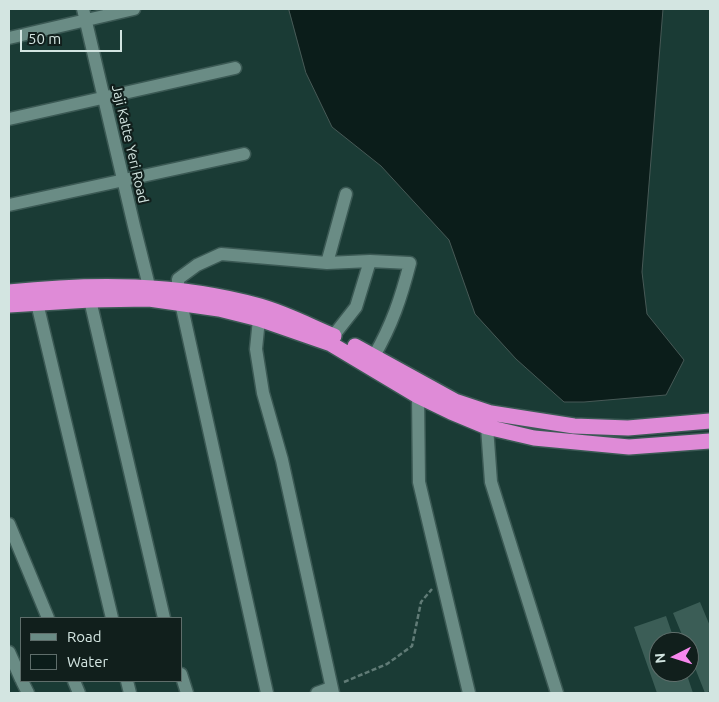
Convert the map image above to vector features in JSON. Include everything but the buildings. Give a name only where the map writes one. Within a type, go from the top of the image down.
[{"type":"highway","points":[[9,291],[89,285],[149,286],[258,319],[330,344],[418,396],[487,427],[534,438],[628,447],[710,441]]},
{"type":"highway","points":[[9,305],[180,296],[222,297],[262,306],[334,335],[455,401],[491,413],[574,426],[628,428],[710,421]]},
{"type":"street","points":[[9,38],[84,15],[134,9]]},
{"type":"street","name":"Jaji Katte Yeri Road","points":[[84,15],[149,286]]},
{"type":"street","points":[[9,119],[234,68]]},
{"type":"street","points":[[9,205],[244,154]]},
{"type":"street","points":[[328,263],[346,194]]},
{"type":"street","points":[[267,693],[180,296],[178,279],[197,265],[221,254],[328,263],[370,261],[410,263],[400,302],[386,335],[374,356]]},
{"type":"street","points":[[334,335],[356,308],[370,261]]},
{"type":"street","points":[[90,300],[124,439],[164,617]]},
{"type":"street","points":[[37,303],[112,617]]},
{"type":"street","points":[[258,319],[256,349],[264,393],[282,460],[332,690],[318,693]]},
{"type":"street","points":[[418,396],[419,482],[469,693]]},
{"type":"street","points":[[487,427],[491,482],[557,693]]},
{"type":"street","points":[[9,524],[48,617]]},
{"type":"street","points":[[9,652],[20,676]]},
{"type":"street","points":[[182,677],[187,693]]},
{"type":"path","points":[[332,690],[387,664],[412,646],[421,602],[442,576]]},
{"type":"water","points":[[289,9],[663,9],[642,272],[647,314],[684,360],[666,395],[564,402],[516,359],[475,314],[449,240],[381,166],[332,127],[306,73]]}]
